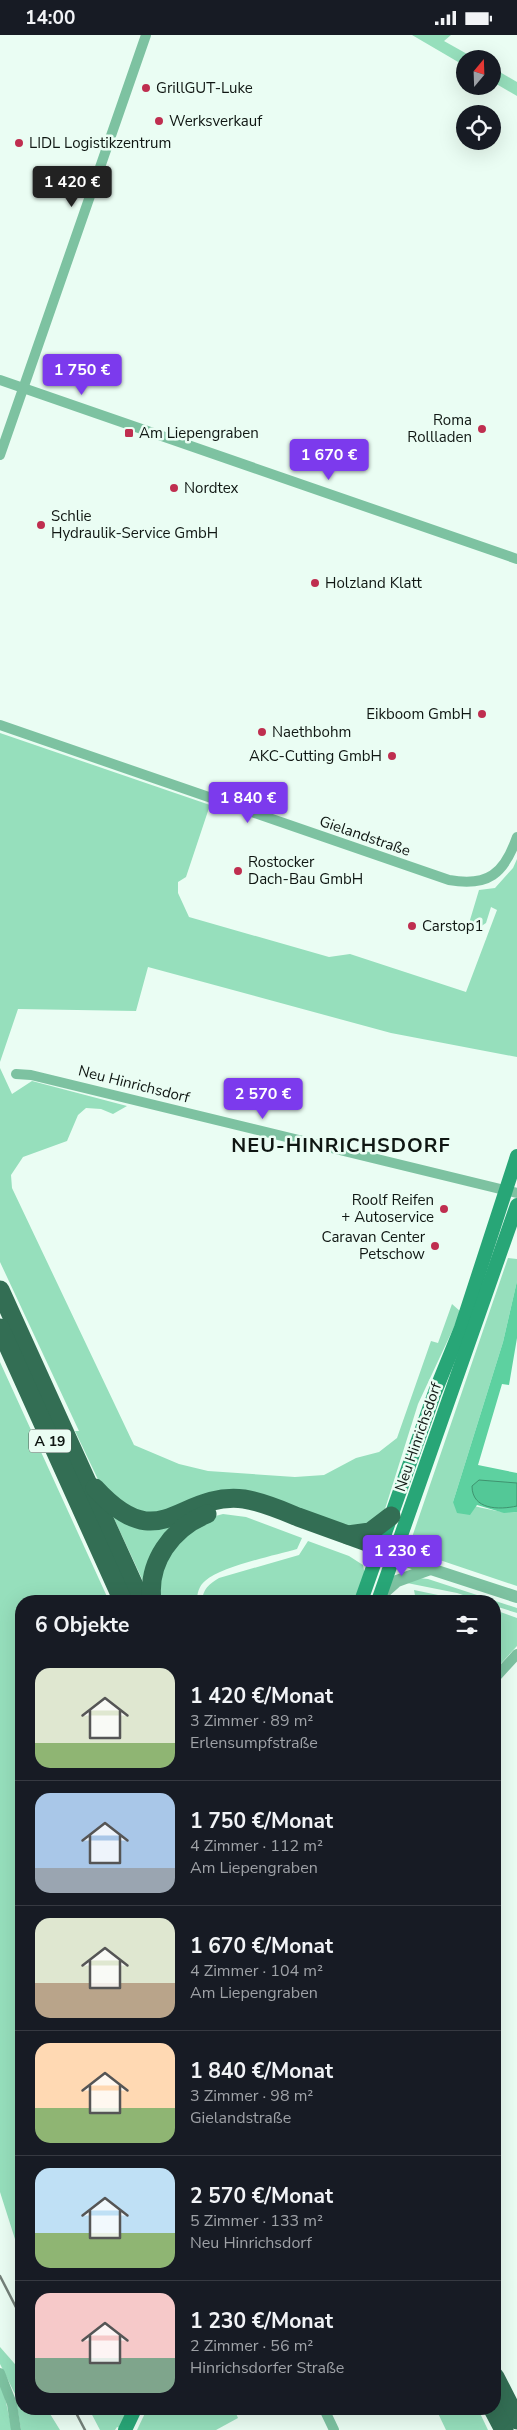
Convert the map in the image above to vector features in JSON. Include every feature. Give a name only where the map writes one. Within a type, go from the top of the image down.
[{"type":"highway","name":"A 19","points":[[0,1290],[138,1595]]},
{"type":"highway","name":"A 19","points":[[0,1328],[120,1595]]},
{"type":"highway","points":[[84,1476],[116,1509],[141,1520],[161,1520],[213,1502],[242,1499],[264,1504],[344,1534],[384,1554]]},
{"type":"highway","points":[[153,1595],[155,1569],[167,1544],[188,1524],[221,1511],[238,1510],[256,1514],[384,1554]]},
{"type":"highway","points":[[344,1534],[356,1535],[370,1532],[391,1516]]},
{"type":"highway","points":[[101,1553],[106,1579],[112,1595]]},
{"type":"highway","points":[[501,2389],[517,2420]]},
{"type":"highway","points":[[496,2415],[504,2430]]},
{"type":"main road","name":"Neu Hinrichsdorf","points":[[384,1554],[391,1516],[435,1392],[513,1191],[512,1172],[517,1156]]},
{"type":"main road","points":[[513,1191],[516,1206]]},
{"type":"main road","name":"Neu Hinrichsdorf","points":[[384,1554],[516,1206]]},
{"type":"main road","points":[[379,1595],[384,1554]]},
{"type":"main road","points":[[364,1595],[384,1554]]},
{"type":"main road","points":[[125,2430],[132,2415]]},
{"type":"street","points":[[0,455],[146,35]]},
{"type":"street","points":[[0,380],[517,559]]},
{"type":"street","name":"Gielandstraße","points":[[0,725],[449,881],[473,883],[484,881],[495,874],[510,856],[517,837]]},
{"type":"street","name":"Neu Hinrichsdorf","points":[[16,1074],[31,1075],[513,1191]]},
{"type":"street","points":[[384,1554],[517,1597]]},
{"type":"street","points":[[382,1595],[397,1581],[430,1569]]},
{"type":"street","points":[[501,1671],[517,1654]]},
{"type":"street","points":[[0,2373],[9,2394],[16,2430]]},
{"type":"street","points":[[327,2415],[334,2430]]},
{"type":"shaded area","points":[[412,35],[451,35],[444,41],[460,50],[456,50],[456,61]]},
{"type":"shaded area","points":[[501,73],[517,82],[517,96],[501,87]]},
{"type":"shaded area","points":[[0,733],[210,805],[186,877],[178,882],[178,893],[189,917],[329,957],[350,954],[466,992],[497,910],[491,907],[486,923],[474,931],[470,920],[479,890],[495,888],[513,868],[517,859],[517,1057],[391,1033],[148,967],[136,1011],[18,1009],[0,1062]]},
{"type":"shaded area","points":[[0,1068],[12,1094],[32,1081],[127,1106],[113,1114],[101,1109],[86,1108],[78,1115],[67,1141],[23,1157],[11,1175],[12,1188],[134,1445],[179,1464],[208,1471],[295,1477],[324,1475],[356,1458],[379,1452],[397,1438],[431,1341],[438,1343],[452,1304],[461,1312],[418,1404],[385,1509],[376,1519],[355,1528],[264,1498],[142,1516],[102,1488],[75,1431],[79,1431],[0,1262]]},
{"type":"shaded area","points":[[508,1258],[517,1259],[517,1281],[503,1342],[453,1502],[501,1512],[517,1512],[517,1586],[416,1552],[410,1543]]},
{"type":"shaded area","points":[[517,1281],[517,1338],[509,1385],[502,1384],[478,1465],[517,1473],[517,1512],[504,1513],[477,1505],[470,1515],[457,1513],[453,1502],[503,1342]]},
{"type":"shaded area","points":[[0,1362],[106,1595],[15,1595],[15,2239],[0,2192]]},
{"type":"shaded area","points":[[479,1480],[517,1483],[517,1506],[495,1508],[481,1504],[473,1494],[472,1486]]},
{"type":"shaded area","points":[[238,1503],[265,1507],[371,1549],[359,1547],[265,1511],[228,1507],[209,1511],[190,1519],[173,1533],[160,1550],[152,1570],[148,1592],[111,1512],[140,1524],[155,1525],[172,1522],[214,1506]]},
{"type":"shaded area","points":[[223,1514],[246,1517],[302,1538],[297,1549],[235,1566],[213,1576],[201,1585],[198,1595],[158,1595],[167,1550],[208,1518]]},
{"type":"shaded area","points":[[308,1541],[349,1556],[363,1565],[365,1576],[358,1595],[204,1595],[207,1587],[219,1578],[299,1555]]},
{"type":"shaded area","points":[[418,1578],[428,1579],[477,1595],[463,1595],[407,1583]]},
{"type":"shaded area","points":[[414,1590],[438,1595],[415,1595]]},
{"type":"shaded area","points":[[501,1603],[517,1608],[517,1613],[501,1608]]},
{"type":"shaded area","points":[[501,1612],[517,1618],[517,1646],[501,1663]]},
{"type":"shaded area","points":[[0,2347],[15,2364],[15,2394],[0,2364]]},
{"type":"shaded area","points":[[0,2385],[4,2393],[12,2430],[0,2430]]},
{"type":"shaded area","points":[[18,2415],[51,2415],[60,2430],[21,2430]]},
{"type":"shaded area","points":[[92,2415],[126,2415],[121,2428],[100,2430]]},
{"type":"shaded area","points":[[144,2415],[237,2415],[238,2418],[216,2430],[137,2430]]},
{"type":"shaded area","points":[[439,2415],[481,2415],[488,2430],[446,2430]]},
{"type":"railway","points":[[0,2276],[15,2305]]},
{"type":"railway","points":[[77,2415],[85,2430]]},
{"type":"place","name":"GrillGUT-Luke","points":[[146,88]]},
{"type":"place","name":"Werksverkauf","points":[[159,121]]},
{"type":"place","name":"LIDL Logistikzentrum","points":[[19,143]]},
{"type":"place","name":"Roma Rollladen","points":[[482,429]]},
{"type":"place","name":"Am Liepengraben","points":[[129,433]]},
{"type":"place","name":"Nordtex","points":[[174,488]]},
{"type":"place","name":"Schlie Hydraulik-Service GmbH","points":[[41,525]]},
{"type":"place","name":"Holzland Klatt","points":[[315,583]]},
{"type":"place","name":"Eikboom GmbH","points":[[482,714]]},
{"type":"place","name":"Naethbohm","points":[[262,732]]},
{"type":"place","name":"AKC-Cutting GmbH","points":[[392,756]]},
{"type":"place","name":"Rostocker Dach-Bau GmbH","points":[[238,871]]},
{"type":"place","name":"Carstop1","points":[[412,926]]},
{"type":"place","name":"Roolf Reifen + Autoservice","points":[[444,1209]]},
{"type":"place","name":"Caravan Center Petschow","points":[[435,1246]]},
{"type":"district","name":"NEU-HINRICHSDORF","points":[[341,1145]]}]
